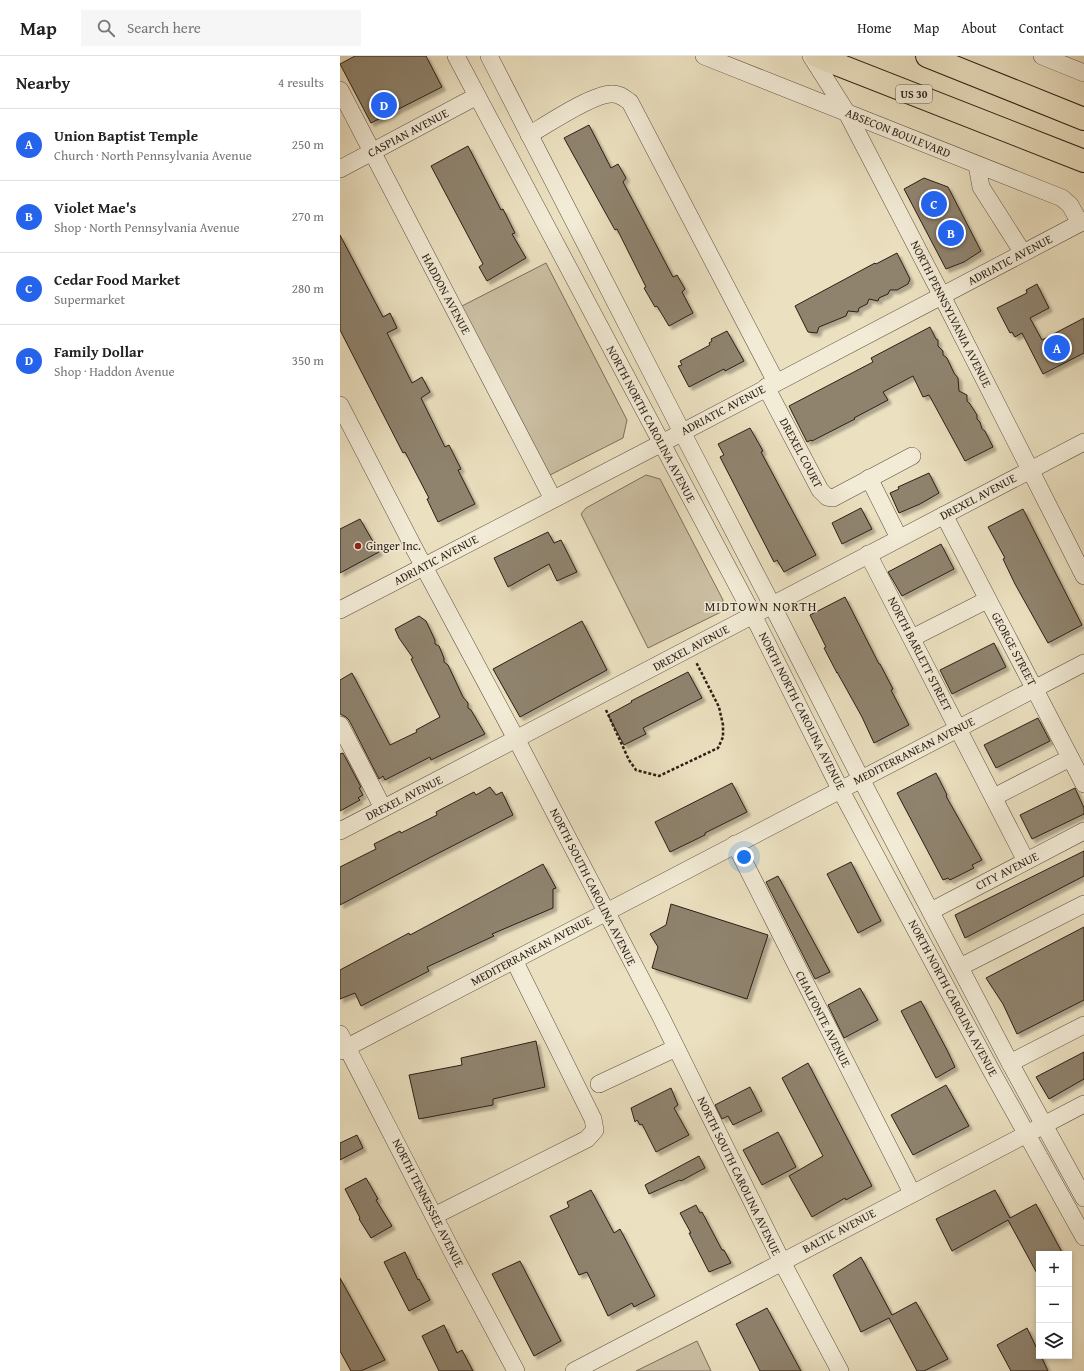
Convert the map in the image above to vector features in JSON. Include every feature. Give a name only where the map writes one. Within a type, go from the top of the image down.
[{"type":"highway","name":"US 30","points":[[816,56],[1084,161]]},
{"type":"highway","points":[[927,56],[1084,119]]},
{"type":"street","name":"NORTH NORTH CAROLINA AVENUE","points":[[456,56],[753,615],[840,789],[992,1072],[1084,1237]]},
{"type":"street","name":"NORTH NORTH CAROLINA AVENUE","points":[[489,56],[860,779],[1010,1063],[1084,1198]]},
{"type":"street","name":"ABSECON BOULEVARD","points":[[704,56],[1062,198],[1070,205],[1082,222]]},
{"type":"street","name":"NORTH PENNSYLVANIA AVENUE","points":[[811,56],[847,113],[1084,576]]},
{"type":"street","points":[[1042,56],[1084,73]]},
{"type":"street","name":"HADDON AVENUE","points":[[340,90],[553,499]]},
{"type":"street","points":[[529,135],[589,100],[601,95],[613,94],[622,96],[630,102],[771,385]]},
{"type":"street","name":"CASPIAN AVENUE","points":[[340,169],[476,96]]},
{"type":"street","points":[[977,165],[981,187],[1023,253]]},
{"type":"street","name":"ADRIATIC AVENUE","points":[[340,610],[662,443],[1082,222]]},
{"type":"street","name":"DREXEL COURT","points":[[771,385],[820,490],[827,497],[833,498],[912,456]]},
{"type":"street","name":"NORTH SOUTH CAROLINA AVENUE","points":[[340,405],[606,912],[676,1048],[782,1262],[840,1371]]},
{"type":"street","name":"DREXEL AVENUE","points":[[340,831],[689,649],[1029,469],[1084,442]]},
{"type":"street","points":[[869,478],[899,538]]},
{"type":"street","name":"GEORGE STREET","points":[[944,515],[1084,784]]},
{"type":"street","name":"NORTH BARLETT STREET","points":[[868,554],[1026,861]]},
{"type":"street","points":[[912,638],[988,600]]},
{"type":"street","name":"MEDITERRANEAN AVENUE","points":[[342,1044],[514,960],[1084,663]]},
{"type":"street","points":[[340,725],[383,808]]},
{"type":"street","points":[[994,797],[1070,758]]},
{"type":"street","name":"CITY AVENUE","points":[[931,911],[1084,831]]},
{"type":"street","name":"CHALFONTE AVENUE","points":[[735,844],[912,1193]]},
{"type":"street","points":[[960,967],[1084,904]]},
{"type":"street","points":[[434,1216],[587,1139],[595,1130],[593,1119],[514,960]]},
{"type":"street","points":[[1010,1063],[1084,1025]]},
{"type":"street","name":"NORTH TENNESSEE AVENUE","points":[[342,1044],[516,1371]]},
{"type":"street","points":[[599,1084],[676,1048]]},
{"type":"street","name":"BALTIC AVENUE","points":[[574,1371],[1084,1104]]},
{"type":"path","points":[[600,695],[629,760],[636,770],[659,776],[718,748],[723,737],[723,725],[719,708],[689,649]]},
{"type":"shaded area","points":[[546,263],[627,420],[623,438],[548,476],[460,307]]},
{"type":"shaded area","points":[[646,475],[660,479],[723,600],[721,612],[648,648],[581,514],[586,508]]},
{"type":"shaded area","points":[[697,1341],[711,1371],[636,1371]]},
{"type":"building","points":[[355,56],[426,56],[442,87],[371,123],[340,64]]},
{"type":"building","points":[[589,125],[611,168],[618,164],[626,178],[623,182],[673,277],[677,275],[685,289],[682,292],[693,313],[669,326],[657,306],[655,307],[644,288],[646,287],[617,229],[615,230],[564,138]]},
{"type":"building","points":[[468,146],[501,210],[503,209],[515,233],[512,234],[526,258],[487,281],[479,267],[483,264],[431,166]]},
{"type":"building","points":[[924,178],[948,187],[981,251],[964,262],[946,269],[904,189]]},
{"type":"building","points":[[340,235],[383,317],[390,313],[397,328],[387,333],[412,383],[422,377],[430,392],[421,398],[445,447],[449,445],[461,469],[458,470],[475,504],[438,522],[427,499],[429,498],[405,452],[403,453],[340,330]]},
{"type":"building","points":[[897,253],[910,279],[908,284],[897,290],[890,290],[888,294],[879,298],[878,301],[869,299],[867,304],[859,308],[858,312],[848,311],[846,316],[819,327],[817,333],[808,332],[795,306],[875,263],[876,264]]},
{"type":"building","points":[[1037,284],[1049,308],[1030,318],[1042,340],[1084,318],[1084,353],[1043,374],[1022,333],[1015,337],[1012,332],[1010,333],[997,308],[1027,293],[1026,290]]},
{"type":"building","points":[[930,327],[938,340],[938,346],[943,351],[943,355],[947,358],[958,378],[959,391],[967,395],[967,401],[977,415],[977,419],[980,422],[982,429],[985,431],[993,447],[965,461],[929,395],[923,397],[913,376],[883,392],[888,400],[854,418],[855,419],[812,441],[807,442],[789,406],[873,362],[871,358]]},
{"type":"building","points":[[727,331],[744,361],[725,371],[724,369],[689,387],[678,366],[682,365],[680,361],[710,345],[709,343],[712,341],[711,339]]},
{"type":"building","points":[[750,428],[763,451],[761,452],[816,555],[784,572],[777,560],[774,562],[720,457],[724,455],[718,444]]},
{"type":"building","points":[[929,473],[939,493],[920,504],[899,513],[890,493],[899,489],[898,487]]},
{"type":"building","points":[[861,508],[872,529],[842,544],[832,523]]},
{"type":"building","points":[[1023,509],[1082,625],[1048,643],[1015,584],[1003,559],[1005,558],[988,527]]},
{"type":"building","name":"Ginger Inc.","points":[[360,519],[379,552],[340,573],[340,529]]},
{"type":"building","points":[[548,532],[554,543],[561,540],[577,572],[557,581],[549,564],[508,587],[494,558]]},
{"type":"building","points":[[941,544],[954,569],[902,596],[888,572]]},
{"type":"building","points":[[845,597],[893,689],[891,690],[909,725],[874,743],[862,717],[824,648],[826,647],[810,615]]},
{"type":"building","points":[[419,616],[426,621],[435,640],[435,644],[439,646],[444,662],[448,665],[463,697],[468,703],[468,708],[471,710],[485,734],[431,760],[430,757],[385,780],[383,776],[379,779],[349,720],[340,714],[340,680],[352,673],[390,745],[417,732],[416,730],[440,717],[411,659],[413,658],[399,638],[395,629]]},
{"type":"building","points":[[582,621],[607,670],[520,717],[493,669]]},
{"type":"building","points":[[994,643],[1006,667],[952,694],[940,670]]},
{"type":"building","points":[[688,672],[702,698],[643,728],[646,734],[624,745],[608,715],[632,702],[631,701]]},
{"type":"building","points":[[1038,718],[1050,741],[996,768],[984,745]]},
{"type":"building","points":[[343,753],[361,787],[359,788],[363,795],[358,798],[360,800],[340,811],[340,754]]},
{"type":"building","points":[[936,773],[947,795],[946,796],[982,860],[972,865],[974,868],[950,880],[948,878],[943,880],[897,793]]},
{"type":"building","points":[[732,783],[747,812],[670,852],[655,822]]},
{"type":"building","points":[[490,787],[496,795],[502,792],[513,815],[340,905],[340,867],[376,849],[374,844],[400,831],[401,833],[437,815],[436,812],[474,792],[476,795]]},
{"type":"building","points":[[1075,788],[1084,808],[1084,814],[1032,839],[1020,815]]},
{"type":"building","points":[[1084,851],[1084,876],[965,938],[955,915]]},
{"type":"building","points":[[851,862],[881,921],[858,933],[827,874]]},
{"type":"building","points":[[543,864],[556,888],[553,889],[553,908],[492,934],[494,936],[427,967],[429,971],[361,1006],[355,993],[340,999],[340,970],[409,933],[410,935]]},
{"type":"building","points":[[778,876],[830,972],[815,979],[766,882]]},
{"type":"building","points":[[671,904],[768,935],[747,999],[652,968],[658,947],[650,934],[666,925]]},
{"type":"building","points":[[1084,927],[1084,1000],[1017,1034],[1003,1004],[986,978]]},
{"type":"building","points":[[860,988],[878,1020],[844,1038],[828,1005]]},
{"type":"building","points":[[921,1001],[955,1067],[936,1078],[901,1011]]},
{"type":"building","points":[[536,1041],[545,1087],[493,1099],[493,1105],[419,1119],[409,1075],[462,1065],[461,1058]]},
{"type":"building","points":[[1084,1052],[1084,1079],[1049,1099],[1036,1077]]},
{"type":"building","points":[[808,1063],[872,1186],[846,1200],[845,1198],[812,1217],[789,1176],[823,1156],[782,1078]]},
{"type":"building","points":[[946,1085],[969,1126],[913,1155],[891,1115]]},
{"type":"building","points":[[750,1087],[762,1111],[733,1125],[728,1116],[722,1119],[715,1105]]},
{"type":"building","points":[[671,1088],[678,1105],[674,1108],[689,1135],[656,1152],[642,1124],[640,1125],[637,1120],[635,1122],[631,1108]]},
{"type":"building","points":[[778,1132],[796,1167],[762,1185],[743,1150]]},
{"type":"building","points":[[357,1135],[363,1148],[340,1160],[340,1143]]},
{"type":"building","points":[[699,1156],[705,1168],[681,1181],[680,1180],[649,1194],[645,1185]]},
{"type":"building","points":[[366,1178],[378,1199],[376,1200],[392,1226],[371,1238],[359,1219],[360,1218],[345,1189]]},
{"type":"building","points":[[591,1190],[614,1233],[620,1229],[655,1296],[634,1307],[632,1303],[608,1316],[587,1272],[579,1275],[550,1216],[569,1207],[567,1202]]},
{"type":"building","points":[[995,1190],[1010,1218],[1036,1204],[1061,1251],[1036,1251],[1036,1271],[1008,1220],[952,1251],[936,1219]]},
{"type":"building","points":[[696,1205],[700,1213],[702,1212],[722,1250],[724,1250],[731,1263],[709,1272],[680,1213]]},
{"type":"building","points":[[405,1252],[418,1280],[419,1279],[430,1300],[409,1311],[384,1262]]},
{"type":"building","points":[[861,1257],[892,1315],[916,1302],[948,1359],[924,1371],[917,1371],[889,1318],[861,1332],[833,1275]]},
{"type":"building","points":[[520,1261],[561,1341],[534,1356],[492,1274]]},
{"type":"building","points":[[340,1278],[385,1360],[361,1371],[351,1371],[340,1351]]},
{"type":"building","points":[[767,1308],[801,1371],[760,1371],[736,1324]]},
{"type":"building","points":[[444,1325],[457,1353],[462,1350],[473,1371],[439,1371],[422,1336]]},
{"type":"building","points":[[1027,1328],[1036,1347],[1036,1359],[1042,1359],[1048,1371],[1011,1371],[997,1345]]},
{"type":"place","name":"Family Dollar","points":[[384,105]]},
{"type":"place","name":"Cedar Food Market","points":[[934,204]]},
{"type":"place","name":"Violet Mae's","points":[[951,233]]},
{"type":"place","name":"Union Baptist Temple","points":[[1057,348]]},
{"type":"place","name":"Ginger Inc.","points":[[358,546]]},
{"type":"district","name":"MIDTOWN NORTH","points":[[761,606]]}]
